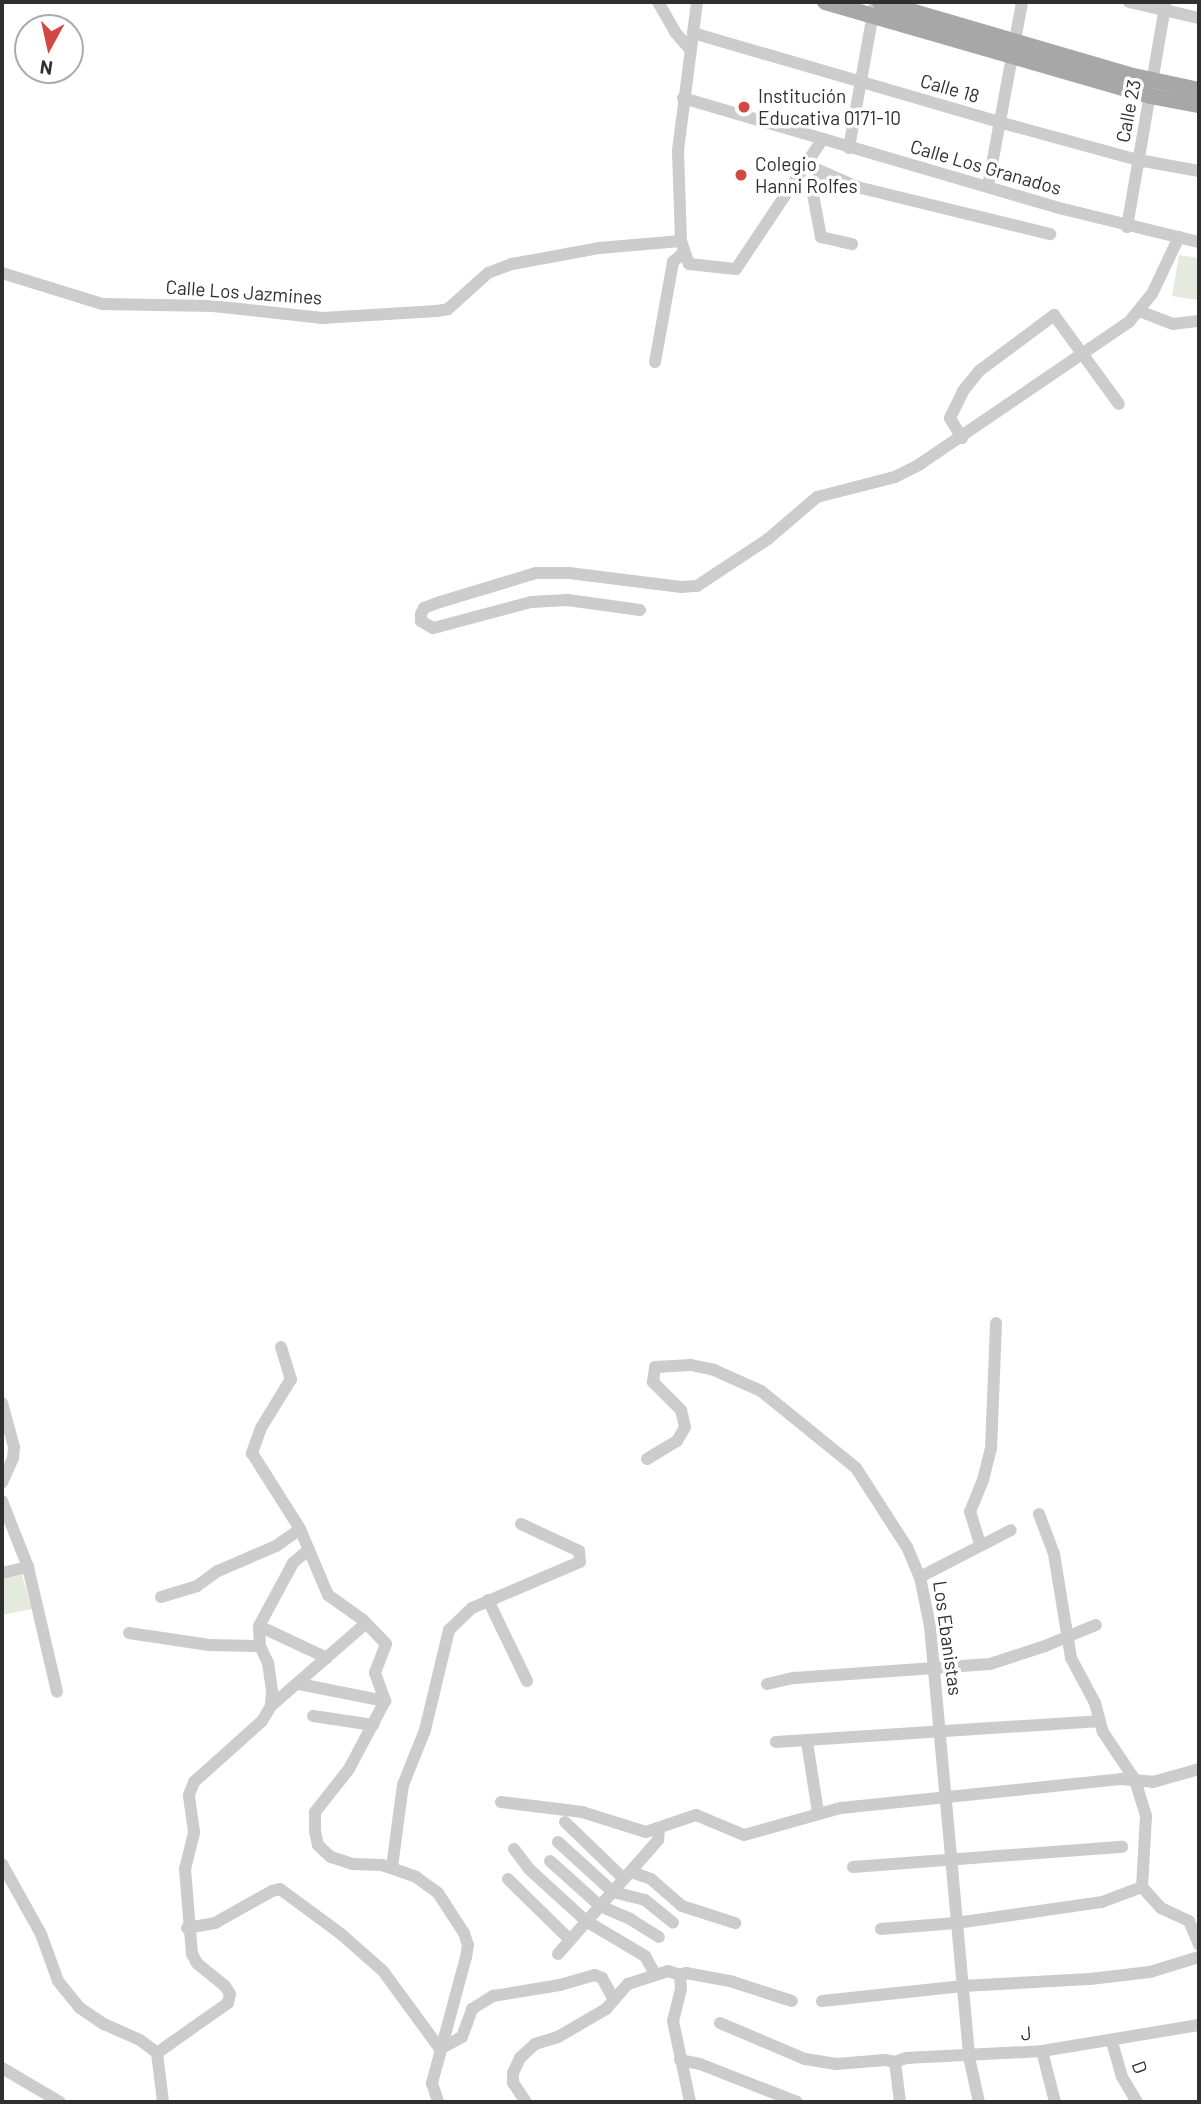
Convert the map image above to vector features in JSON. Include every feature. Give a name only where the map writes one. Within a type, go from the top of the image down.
[{"type":"main road","points":[[825,2],[876,6],[1013,49],[1152,88],[1199,105]]},
{"type":"main road","points":[[1152,88],[1199,90]]},
{"type":"street","points":[[658,2],[675,32],[690,48]]},
{"type":"street","points":[[698,2],[678,151],[682,247],[689,264],[695,267],[736,270],[822,140]]},
{"type":"street","points":[[988,186],[1022,2]]},
{"type":"street","points":[[1129,2],[1165,7],[1199,18]]},
{"type":"street","points":[[849,148],[876,6]]},
{"type":"street","name":"Calle 23","points":[[1127,227],[1165,7]]},
{"type":"street","name":"Calle 18","points":[[693,33],[1138,160],[1199,171]]},
{"type":"street","name":"Calle Los Granados","points":[[683,98],[1127,227],[1199,242]]},
{"type":"street","points":[[807,165],[858,187],[1051,234]]},
{"type":"street","points":[[821,172],[812,189],[821,237],[852,244]]},
{"type":"street","points":[[640,610],[568,600],[531,602],[433,628],[421,621],[424,608],[536,573],[569,573],[681,587],[697,586],[768,539],[817,497],[895,477],[962,438],[1129,322],[1139,311],[1171,260],[1179,237]]},
{"type":"street","name":"Calle Los Jazmines","points":[[2,273],[102,304],[213,306],[260,310],[305,319],[448,309],[488,273],[539,256],[598,247],[682,247]]},
{"type":"street","points":[[655,362],[673,262],[682,247]]},
{"type":"street","points":[[1139,311],[1173,324],[1199,321]]},
{"type":"street","points":[[962,438],[950,418],[963,391],[979,371],[1054,315],[1084,352],[1119,404]]},
{"type":"street","points":[[980,1544],[970,1512],[971,1503],[983,1480],[991,1449],[996,1323]]},
{"type":"street","points":[[281,1347],[291,1380],[261,1428],[252,1453],[300,1529],[328,1595],[366,1623],[386,1644],[375,1673],[385,1701],[349,1769],[315,1812],[315,1831],[318,1845],[331,1857],[352,1864],[392,1867],[416,1877],[438,1893],[468,1945],[432,2083],[438,2102]]},
{"type":"street","name":"Los Ebanistas","points":[[647,1459],[677,1441],[685,1427],[681,1410],[653,1382],[655,1367],[691,1365],[738,1378],[803,1423],[856,1468],[907,1547],[920,1577],[935,1668],[969,2057],[979,2102]]},
{"type":"street","points":[[2,1403],[14,1447],[13,1458],[2,1483]]},
{"type":"street","points":[[2,1501],[27,1567],[57,1692]]},
{"type":"street","points":[[1039,1514],[1054,1554],[1071,1658],[1095,1703],[1098,1721],[1135,1780],[1146,1816],[1142,1887],[1161,1908],[1189,1922],[1199,1945]]},
{"type":"street","points":[[392,1867],[403,1785],[428,1718],[445,1638],[462,1616],[488,1600],[546,1579],[580,1562],[579,1551],[521,1524]]},
{"type":"street","points":[[161,1597],[197,1586],[218,1571],[276,1546],[300,1529]]},
{"type":"street","points":[[920,1577],[1011,1530]]},
{"type":"street","points":[[271,1706],[268,1663],[260,1646],[259,1626],[293,1563],[309,1549]]},
{"type":"street","points":[[2,1573],[27,1567]]},
{"type":"street","points":[[488,1600],[527,1681]]},
{"type":"street","points":[[156,2053],[228,2003],[230,1994],[225,1986],[197,1964],[187,1928],[185,1869],[194,1832],[190,1789],[262,1721],[271,1706],[299,1685],[366,1623]]},
{"type":"street","points":[[767,1684],[794,1678],[999,1662],[1096,1625]]},
{"type":"street","points":[[259,1626],[327,1658]]},
{"type":"street","points":[[129,1633],[209,1645],[260,1646]]},
{"type":"street","points":[[299,1685],[385,1701]]},
{"type":"street","points":[[313,1716],[373,1725]]},
{"type":"street","points":[[776,1742],[1098,1721]]},
{"type":"street","points":[[807,1742],[818,1812]]},
{"type":"street","points":[[501,1802],[582,1812],[646,1832],[696,1815],[744,1835],[818,1812],[944,1795],[1135,1780],[1153,1782],[1199,1769]]},
{"type":"street","points":[[565,1822],[628,1875],[651,1879],[682,1906],[735,1923]]},
{"type":"street","points":[[558,1954],[658,1840],[659,1829]]},
{"type":"street","points":[[558,1842],[612,1892],[645,1900],[673,1923]]},
{"type":"street","points":[[853,1867],[1122,1847]]},
{"type":"street","points":[[514,1849],[530,1869],[586,1921],[645,1956],[655,1974]]},
{"type":"street","points":[[550,1861],[600,1906],[630,1919],[659,1937]]},
{"type":"street","points":[[2,1864],[41,1934],[58,1981],[80,2008],[104,2024],[140,2040],[156,2053],[163,2102]]},
{"type":"street","points":[[508,1879],[569,1939]]},
{"type":"street","points":[[881,1929],[956,1923],[1102,1902],[1142,1887]]},
{"type":"street","points":[[187,1928],[215,1923],[280,1889],[341,1934],[383,1970],[440,2049]]},
{"type":"street","points":[[822,2001],[962,1986],[1090,1979],[1150,1972],[1199,1957]]},
{"type":"street","points":[[526,2102],[513,2083],[513,2073],[520,2058],[535,2044],[586,2022],[614,2000],[628,1984],[668,1971],[730,1981],[792,2001]]},
{"type":"street","points":[[440,2049],[462,2037],[472,2009],[493,1996],[560,1985],[594,1975],[602,1978],[614,2000]]},
{"type":"street","points":[[681,1975],[681,1989],[673,2021],[690,2102]]},
{"type":"street","name":"J","points":[[720,2023],[805,2059],[837,2064],[1042,2051],[1112,2042],[1199,2025]]},
{"type":"street","name":"D","points":[[1112,2042],[1122,2077],[1137,2102]]},
{"type":"street","points":[[1042,2051],[1055,2102]]},
{"type":"street","points":[[680,2060],[700,2064],[797,2102]]},
{"type":"street","points":[[895,2062],[900,2102]]},
{"type":"street","points":[[2,2068],[60,2102]]},
{"type":"shaded area","points":[[1179,255],[1199,258],[1198,300],[1172,296]]},
{"type":"shaded area","points":[[22,1575],[32,1609],[2,1615],[2,1579]]},
{"type":"place","name":"Institución Educativa 0171-10","points":[[744,107]]},
{"type":"place","name":"Colegio Hanni Rolfes","points":[[741,175]]}]
